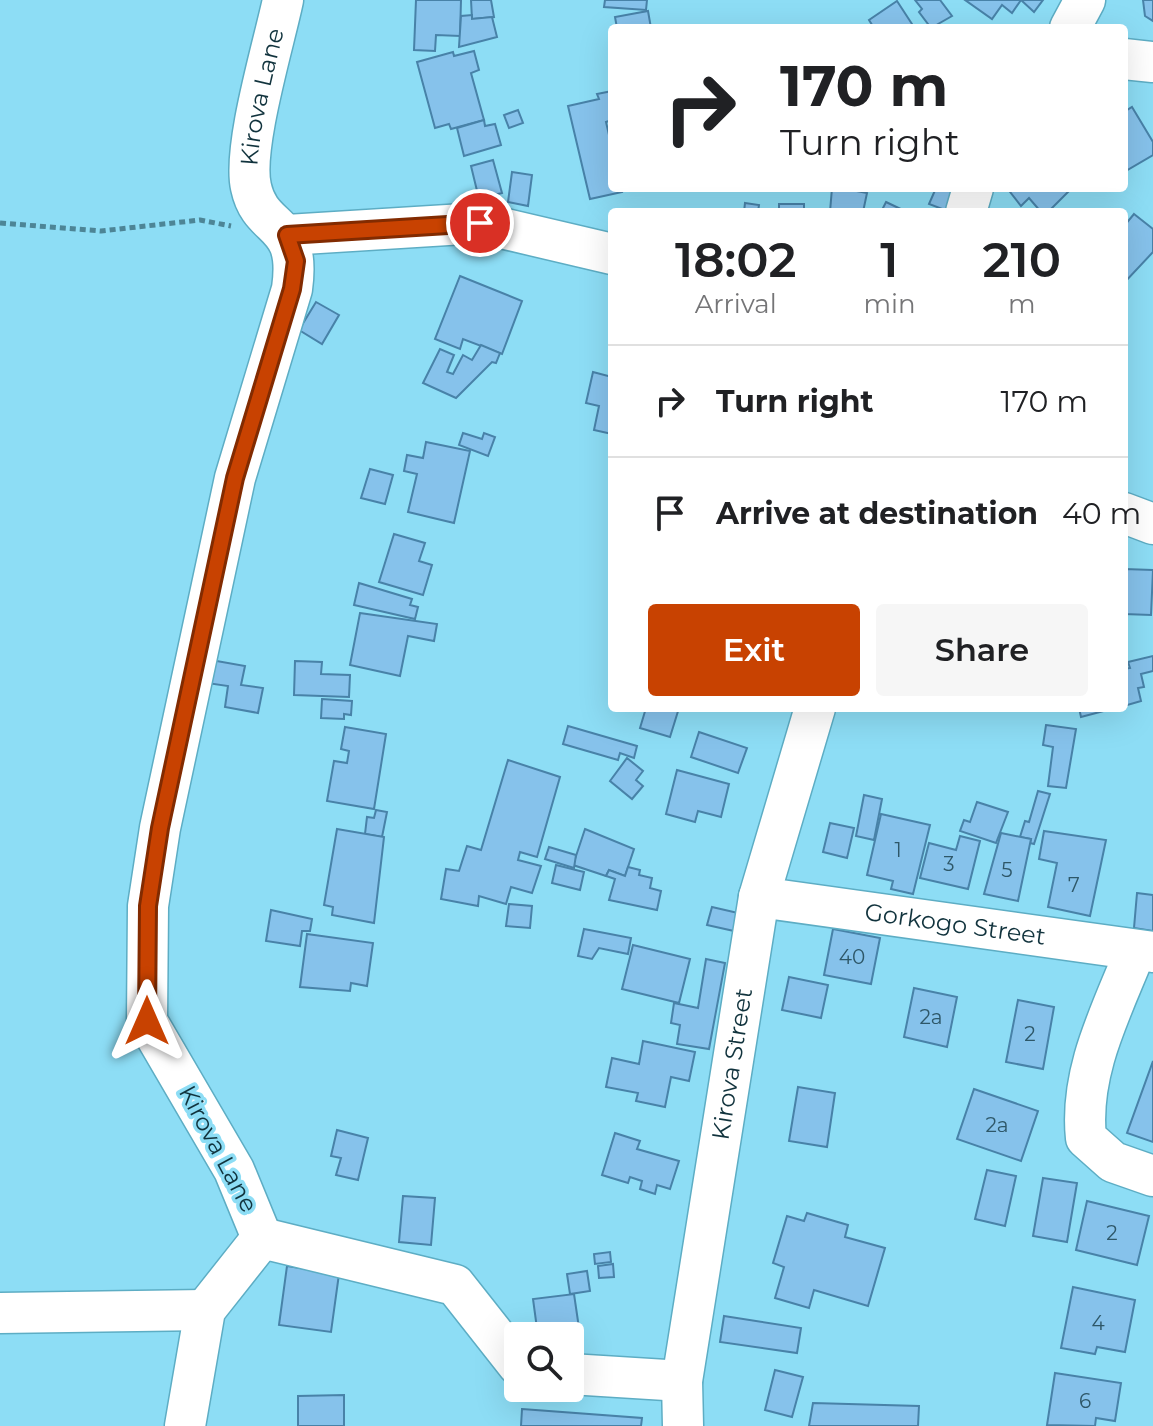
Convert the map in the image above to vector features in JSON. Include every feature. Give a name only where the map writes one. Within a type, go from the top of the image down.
[{"type":"street","name":"Kirova Lane","points":[[262,1238],[234,1170],[147,1021],[148,906],[160,828],[235,478],[292,289],[296,261],[287,235],[259,207],[250,185],[255,123],[283,0]]},
{"type":"street","points":[[1072,24],[1085,0]]},
{"type":"street","points":[[1128,59],[1153,62]]},
{"type":"street","points":[[287,235],[480,223],[608,253]]},
{"type":"street","points":[[1128,515],[1153,524]]},
{"type":"street","name":"Kirova Street","points":[[683,1426],[682,1381],[759,897],[814,712]]},
{"type":"street","name":"Gorkogo Street","points":[[759,897],[1144,952]]},
{"type":"street","points":[[1144,952],[1097,1046],[1083,1104],[1086,1138],[1113,1162],[1153,1176]]},
{"type":"street","points":[[185,1426],[205,1310],[262,1238],[455,1285],[504,1347]]},
{"type":"street","points":[[0,1313],[205,1310]]},
{"type":"street","points":[[584,1375],[682,1381]]},
{"type":"path","points":[[0,223],[101,231],[200,220],[287,235]]},
{"type":"building","points":[[416,0],[461,0],[460,36],[436,35],[435,51],[414,50]]},
{"type":"building","points":[[471,0],[491,0],[494,17],[472,19]]},
{"type":"building","points":[[605,0],[647,0],[646,10],[604,7]]},
{"type":"building","points":[[915,0],[940,0],[952,16],[938,24],[928,24],[919,12],[922,9]]},
{"type":"building","points":[[965,0],[1021,0],[1012,13],[1002,5],[992,19]]},
{"type":"building","points":[[1021,0],[1043,0],[1034,12]]},
{"type":"building","points":[[1143,0],[1153,0],[1153,21],[1145,16]]},
{"type":"building","points":[[897,1],[912,24],[872,24],[869,20]]},
{"type":"building","points":[[648,11],[650,24],[616,24],[615,17]]},
{"type":"building","points":[[472,15],[472,19],[492,17],[497,37],[459,47],[461,16]]},
{"type":"building","points":[[474,51],[479,70],[471,73],[484,120],[451,129],[449,124],[435,128],[417,62],[453,52],[454,56]]},
{"type":"building","points":[[608,92],[608,192],[622,192],[590,199],[568,106],[599,99],[597,94]]},
{"type":"building","points":[[1132,107],[1153,142],[1153,155],[1128,170],[1128,110]]},
{"type":"building","points":[[518,110],[523,123],[509,128],[504,115]]},
{"type":"building","points":[[484,120],[485,126],[495,124],[501,145],[464,156],[457,128]]},
{"type":"building","points":[[493,160],[502,193],[479,199],[471,166]]},
{"type":"building","points":[[512,172],[532,175],[528,206],[508,202]]},
{"type":"building","points":[[832,192],[867,193],[864,208],[830,208]]},
{"type":"building","points":[[934,192],[958,192],[952,208],[929,204]]},
{"type":"building","points":[[1010,192],[1068,192],[1052,208],[1038,208],[1029,198],[1021,206]]},
{"type":"building","points":[[886,202],[899,208],[883,208]]},
{"type":"building","points":[[745,203],[759,205],[759,208],[744,208]]},
{"type":"building","points":[[779,204],[804,204],[804,208],[779,208]]},
{"type":"building","points":[[1134,214],[1153,229],[1153,252],[1128,279],[1128,221]]},
{"type":"building","points":[[460,276],[522,301],[502,354],[463,339],[460,349],[435,339]]},
{"type":"building","points":[[316,302],[339,315],[322,344],[299,330]]},
{"type":"building","points":[[481,345],[500,353],[496,363],[492,362],[456,398],[423,383],[440,349],[454,355],[447,372],[453,374],[463,355],[472,360]]},
{"type":"building","points":[[593,372],[608,376],[608,433],[594,430],[599,406],[586,403]]},
{"type":"building","points":[[463,433],[482,439],[484,433],[495,437],[488,456],[459,445]]},
{"type":"building","points":[[426,442],[470,451],[454,523],[408,512],[417,474],[404,471],[407,455],[423,458]]},
{"type":"building","points":[[370,469],[393,475],[385,504],[361,498]]},
{"type":"building","points":[[394,534],[425,543],[419,561],[432,565],[423,595],[379,582]]},
{"type":"building","points":[[1128,569],[1153,570],[1151,615],[1128,614]]},
{"type":"building","points":[[359,583],[412,599],[410,605],[418,607],[415,619],[354,605]]},
{"type":"building","points":[[360,613],[437,624],[434,641],[408,636],[400,676],[350,665]]},
{"type":"building","points":[[1153,656],[1153,671],[1141,674],[1144,687],[1138,688],[1141,701],[1128,705],[1130,668],[1128,662]]},
{"type":"building","points":[[211,660],[245,666],[241,685],[263,688],[258,713],[225,707],[228,686],[207,683]]},
{"type":"building","points":[[295,661],[322,662],[321,674],[350,675],[349,697],[294,695]]},
{"type":"building","points":[[322,699],[352,701],[351,715],[344,714],[344,719],[321,718]]},
{"type":"building","points":[[645,712],[678,712],[670,737],[640,728]]},
{"type":"building","points":[[1080,712],[1100,712],[1081,717]]},
{"type":"building","points":[[1046,725],[1076,729],[1066,788],[1048,786],[1053,747],[1043,745]]},
{"type":"building","points":[[568,726],[637,746],[634,758],[620,753],[618,760],[563,744]]},
{"type":"building","points":[[345,727],[386,734],[374,809],[327,801],[334,761],[347,763],[349,751],[341,749]]},
{"type":"building","points":[[699,732],[747,748],[738,773],[691,757]]},
{"type":"building","points":[[627,758],[643,771],[636,780],[643,786],[632,799],[610,781]]},
{"type":"building","points":[[508,760],[560,777],[537,857],[520,852],[518,860],[541,866],[532,893],[511,887],[506,904],[479,896],[478,906],[441,899],[446,869],[459,871],[467,846],[481,850]]},
{"type":"building","points":[[677,770],[729,784],[721,817],[698,811],[695,822],[666,814]]},
{"type":"building","points":[[1038,791],[1050,794],[1034,844],[1030,843],[1031,839],[1020,837],[1025,821],[1029,822]]},
{"type":"building","points":[[864,795],[882,799],[874,840],[856,836]]},
{"type":"building","points":[[977,802],[1008,812],[996,843],[960,831],[964,820],[970,822]]},
{"type":"building","points":[[376,810],[387,812],[382,837],[365,834],[367,817],[374,818]]},
{"type":"building","points":[[881,814],[930,825],[913,894],[891,889],[893,881],[867,875]]},
{"type":"building","points":[[830,823],[854,828],[847,858],[823,852]]},
{"type":"building","points":[[337,829],[384,837],[374,923],[332,915],[333,907],[324,905]]},
{"type":"building","points":[[585,829],[634,849],[625,876],[609,870],[606,876],[573,865]]},
{"type":"building","points":[[1044,831],[1106,840],[1090,916],[1048,907],[1057,863],[1039,859]]},
{"type":"building","points":[[1001,833],[1031,839],[1018,901],[984,894]]},
{"type":"building","points":[[960,836],[980,841],[968,889],[920,878],[929,843],[956,850]]},
{"type":"building","points":[[549,847],[576,855],[574,868],[545,859]]},
{"type":"building","points":[[556,865],[584,872],[580,890],[552,883]]},
{"type":"building","points":[[628,867],[640,870],[639,875],[652,878],[650,888],[661,891],[657,910],[609,900],[615,879],[606,876],[609,870],[625,876]]},
{"type":"building","points":[[1137,893],[1153,895],[1153,931],[1134,928]]},
{"type":"building","points":[[509,904],[532,906],[530,928],[506,926]]},
{"type":"building","points":[[712,907],[738,913],[734,931],[707,925]]},
{"type":"building","points":[[271,910],[312,919],[310,931],[302,931],[300,946],[266,941]]},
{"type":"building","points":[[584,929],[631,938],[628,954],[599,948],[592,959],[578,956]]},
{"type":"building","points":[[833,929],[880,938],[871,984],[824,975]]},
{"type":"building","points":[[307,934],[373,943],[367,986],[351,983],[350,991],[300,987]]},
{"type":"building","points":[[633,945],[690,959],[679,1003],[622,989]]},
{"type":"building","points":[[706,959],[725,963],[709,1049],[677,1044],[680,1025],[671,1023],[674,1003],[698,1008]]},
{"type":"building","points":[[789,977],[828,985],[821,1018],[782,1010]]},
{"type":"building","points":[[914,988],[957,997],[947,1047],[904,1037]]},
{"type":"building","points":[[1018,1000],[1054,1007],[1043,1069],[1006,1062]]},
{"type":"building","points":[[643,1041],[695,1052],[689,1081],[671,1077],[665,1107],[636,1101],[638,1093],[606,1087],[612,1058],[639,1064]]},
{"type":"building","points":[[1153,1061],[1153,1142],[1127,1133]]},
{"type":"building","points":[[798,1087],[835,1093],[827,1147],[789,1141]]},
{"type":"building","points":[[974,1089],[1038,1111],[1021,1161],[957,1139]]},
{"type":"building","points":[[337,1130],[368,1138],[358,1180],[336,1175],[341,1158],[331,1156]]},
{"type":"building","points":[[615,1133],[640,1141],[637,1149],[679,1161],[670,1189],[657,1185],[655,1194],[640,1189],[642,1181],[630,1177],[628,1183],[602,1175]]},
{"type":"building","points":[[987,1170],[1016,1176],[1005,1226],[975,1219]]},
{"type":"building","points":[[1043,1178],[1077,1183],[1067,1242],[1033,1236]]},
{"type":"building","points":[[403,1196],[435,1198],[431,1245],[399,1242]]},
{"type":"building","points":[[1087,1201],[1149,1216],[1137,1265],[1076,1250]]},
{"type":"building","points":[[807,1213],[848,1225],[845,1237],[885,1248],[868,1306],[814,1290],[809,1308],[775,1298],[784,1267],[773,1263],[787,1216],[804,1221]]},
{"type":"building","points":[[610,1252],[611,1262],[595,1264],[594,1254]]},
{"type":"building","points":[[613,1264],[614,1277],[599,1278],[598,1266]]},
{"type":"building","points":[[287,1266],[339,1274],[331,1332],[279,1325]]},
{"type":"building","points":[[587,1271],[590,1291],[570,1294],[567,1274]]},
{"type":"building","points":[[1073,1287],[1135,1300],[1125,1352],[1097,1347],[1095,1354],[1061,1348]]},
{"type":"building","points":[[574,1294],[578,1322],[536,1322],[533,1299]]},
{"type":"building","points":[[724,1316],[801,1328],[797,1353],[720,1342]]},
{"type":"building","points":[[775,1370],[803,1377],[792,1417],[765,1410]]},
{"type":"building","points":[[1055,1373],[1121,1383],[1115,1421],[1096,1418],[1095,1426],[1047,1425]]},
{"type":"building","points":[[344,1395],[344,1426],[298,1426],[298,1396]]},
{"type":"building","points":[[813,1403],[919,1406],[918,1426],[809,1426]]},
{"type":"building","points":[[522,1409],[642,1418],[641,1426],[521,1426]]},
{"type":"route","points":[[147,1021],[148,906],[160,828],[189,705],[235,478],[292,289],[296,261],[287,235],[480,223]]}]
